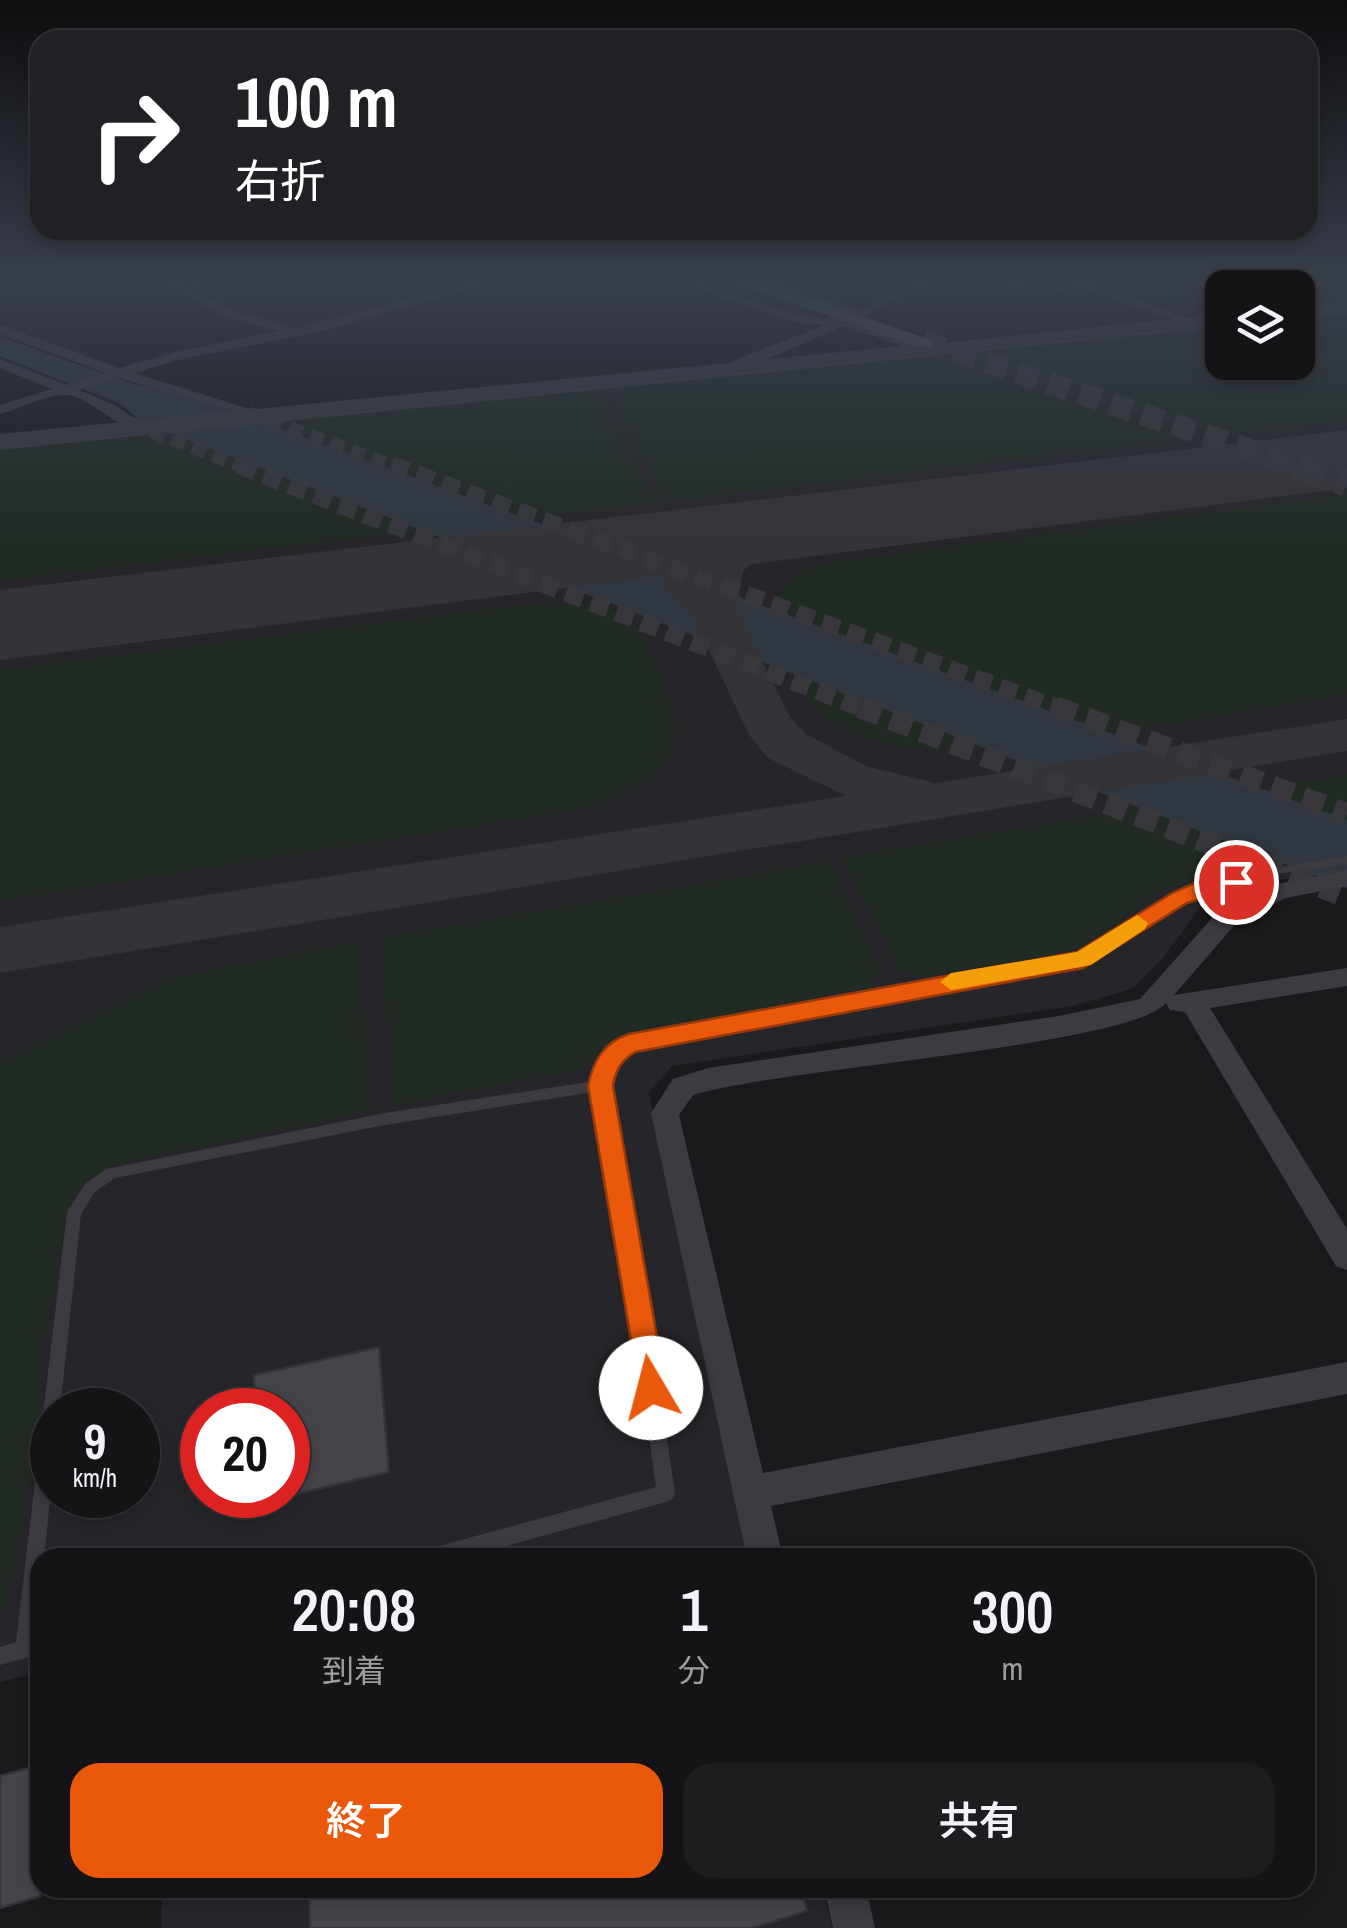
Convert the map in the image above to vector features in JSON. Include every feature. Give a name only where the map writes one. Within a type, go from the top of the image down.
[{"type":"street","points":[[14,368],[70,388],[131,422]]},
{"type":"street","points":[[99,368],[248,413]]},
{"type":"street","points":[[0,410],[138,368]]},
{"type":"street","points":[[0,440],[720,368]]},
{"type":"street","points":[[0,402],[35,399]]},
{"type":"street","points":[[1148,1007],[1229,915],[1281,891],[1344,889]]},
{"type":"street","points":[[763,1548],[665,1113],[683,1086],[1347,977]]},
{"type":"street","points":[[1192,1001],[1347,1256]]},
{"type":"street","points":[[750,1493],[1347,1378]]},
{"type":"street","points":[[846,1898],[854,1928]]},
{"type":"lane","points":[[0,448],[776,368]]},
{"type":"lane","points":[[465,1548],[666,1493],[631,1249],[600,1086],[604,1066],[629,1043],[1083,959],[1111,945],[1151,913],[1199,888],[1347,860]]},
{"type":"lane","points":[[42,1548],[74,1212],[90,1188],[111,1172],[385,1119],[600,1086]]},
{"type":"lane","points":[[0,1656],[30,1648]]},
{"type":"shaded area","points":[[30,368],[88,368],[130,383],[192,396],[1347,820],[1347,888],[144,423],[119,403]]},
{"type":"shaded area","points":[[765,368],[1205,368],[1205,380],[1315,380],[1315,368],[1347,368],[1347,868],[1210,893],[1165,956],[1132,989],[1072,1006],[672,1066],[649,1093],[747,1548],[30,1548],[30,1674],[0,1682],[0,445]]},
{"type":"shaded area","points":[[810,368],[1205,368],[1205,380],[1315,380],[1315,368],[1347,368],[1347,421],[665,502],[612,394],[623,387]]},
{"type":"shaded area","points":[[587,391],[603,396],[657,503],[0,581],[0,450]]},
{"type":"shaded area","points":[[1347,494],[1347,695],[1160,726],[932,751],[870,741],[832,721],[807,700],[773,612],[787,582],[816,564]]},
{"type":"shaded area","points":[[559,601],[597,605],[632,621],[660,671],[674,717],[674,742],[662,766],[631,789],[584,809],[0,901],[0,669]]},
{"type":"shaded area","points":[[1347,774],[1347,854],[1165,887],[1084,947],[1035,960],[923,976],[900,971],[842,857]]},
{"type":"shaded area","points":[[830,861],[881,971],[871,987],[625,1036],[568,1072],[394,1105],[381,937]]},
{"type":"shaded area","points":[[359,941],[372,1111],[111,1165],[72,1196],[41,1353],[43,1388],[30,1388],[30,1474],[11,1587],[0,1619],[0,1062],[167,978]]},
{"type":"shaded area","points":[[162,1898],[825,1898],[832,1928],[161,1928]]},
{"type":"building","points":[[379,1347],[389,1472],[310,1491],[310,1388],[254,1388],[254,1375]]},
{"type":"building","points":[[30,1768],[30,1898],[33,1898],[0,1908],[0,1776]]},
{"type":"building","points":[[309,1898],[804,1898],[807,1911],[753,1928],[310,1928]]},
{"type":"taxiway","points":[[714,610],[715,588],[731,557],[760,539],[817,524]]},
{"type":"taxiway","points":[[684,582],[714,610]]},
{"type":"taxiway","points":[[714,610],[767,724],[787,746],[850,780],[915,795]]},
{"type":"taxiway","points":[[0,950],[1347,735]]},
{"type":"runway","points":[[0,625],[1347,459]]},
{"type":"tunnel","points":[[1004,368],[1304,468]]},
{"type":"tunnel","points":[[248,413],[398,468]]},
{"type":"tunnel","points":[[131,423],[246,468]]},
{"type":"tunnel","points":[[239,465],[867,710]]},
{"type":"tunnel","points":[[391,465],[1062,710]]},
{"type":"tunnel","points":[[1297,465],[1347,482]]},
{"type":"tunnel","points":[[860,707],[1339,894]]},
{"type":"tunnel","points":[[1055,707],[1347,814]]},
{"type":"slow traffic","points":[[951,982],[1083,959],[1111,945],[1137,923]]},
{"type":"route","points":[[651,1388],[631,1249],[600,1086],[604,1066],[617,1052],[629,1043],[1083,959],[1111,945],[1151,913],[1199,888],[1236,882]]}]
